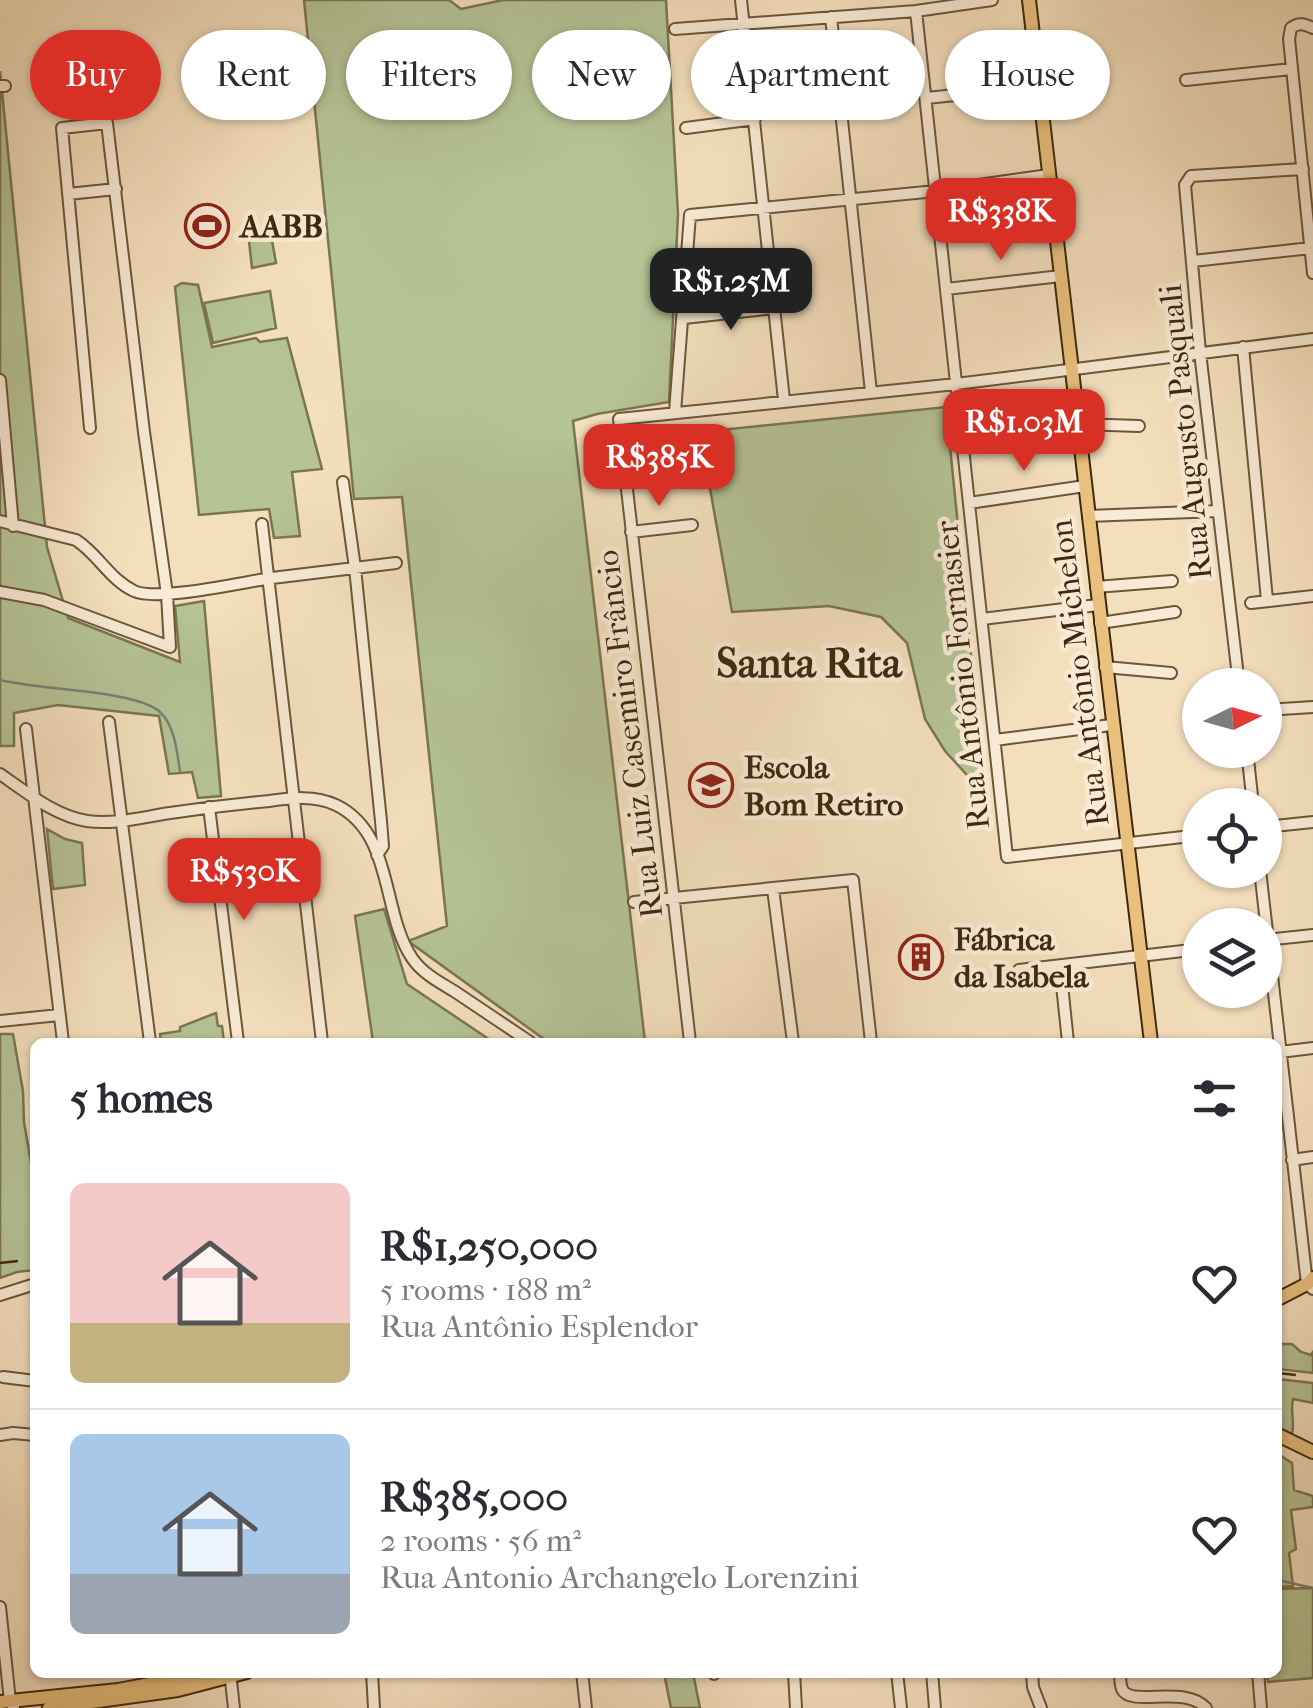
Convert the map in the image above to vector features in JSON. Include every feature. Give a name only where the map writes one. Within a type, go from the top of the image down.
[{"type":"main road","name":"Rua Antônio Michelon","points":[[1029,0],[1032,30]]},
{"type":"main road","name":"Rua Antônio Michelon","points":[[1042,120],[1150,1038]]},
{"type":"main road","points":[[1282,1297],[1311,1284]]},
{"type":"main road","points":[[1282,1436],[1313,1452]]},
{"type":"main road","points":[[176,1685],[196,1678]]},
{"type":"main road","points":[[49,1708],[214,1678]]},
{"type":"main road","points":[[7,1705],[126,1697]]},
{"type":"street","points":[[741,0],[745,30]]},
{"type":"street","points":[[675,29],[916,11],[992,0]]},
{"type":"street","name":"Rua Antônio Fornasier","points":[[916,11],[1007,857],[1127,843]]},
{"type":"street","points":[[831,17],[871,392]]},
{"type":"street","points":[[1313,28],[1299,24],[1291,28],[1289,39],[1313,272]]},
{"type":"street","points":[[1186,80],[1292,69]]},
{"type":"street","points":[[927,98],[945,96]]},
{"type":"street","points":[[686,128],[747,120]]},
{"type":"street","points":[[755,120],[784,400]]},
{"type":"street","points":[[0,592],[44,600],[170,647],[167,594],[108,123],[62,128],[90,428]]},
{"type":"street","name":"Rua Augusto Pasquali","points":[[1237,668],[1185,185],[1191,176],[1303,169]]},
{"type":"street","points":[[1048,175],[936,191],[690,215],[675,412],[956,384],[1313,339]]},
{"type":"street","points":[[68,194],[116,189]]},
{"type":"street","points":[[1193,261],[1311,248]]},
{"type":"street","points":[[946,289],[1060,276]]},
{"type":"street","points":[[684,318],[774,308]]},
{"type":"street","points":[[1243,346],[1267,600]]},
{"type":"street","points":[[0,380],[13,526]]},
{"type":"street","name":"Rua Luiz Casemiro Frâncio","points":[[675,412],[618,419],[690,1038]]},
{"type":"street","points":[[1079,424],[1139,426]]},
{"type":"street","points":[[343,482],[356,568],[381,821],[382,846],[378,856]]},
{"type":"street","points":[[968,502],[1085,486]]},
{"type":"street","points":[[1088,516],[1218,511]]},
{"type":"street","points":[[0,521],[76,540],[130,590],[141,594],[167,594],[396,563]]},
{"type":"street","points":[[262,524],[322,1038]]},
{"type":"street","points":[[631,532],[692,525]]},
{"type":"street","points":[[1096,587],[1172,581]]},
{"type":"street","points":[[1252,603],[1313,596]]},
{"type":"street","points":[[982,619],[1098,605]]},
{"type":"street","points":[[1100,624],[1175,612]]},
{"type":"street","points":[[1105,666],[1172,673]]},
{"type":"street","points":[[1282,709],[1313,707]]},
{"type":"street","points":[[109,722],[149,1038]]},
{"type":"street","points":[[995,740],[1111,725]]},
{"type":"street","points":[[26,728],[62,1038]]},
{"type":"street","points":[[0,774],[34,798],[84,821],[121,821],[294,798],[324,800],[341,808],[356,820],[378,856],[404,944],[420,969],[524,1038]]},
{"type":"street","points":[[210,807],[238,1038]]},
{"type":"street","points":[[1282,825],[1313,822]]},
{"type":"street","points":[[1127,843],[1182,836]]},
{"type":"street","points":[[634,902],[854,880],[871,1038]]},
{"type":"street","points":[[773,889],[792,1038]]},
{"type":"street","points":[[1282,939],[1313,936]]},
{"type":"street","points":[[1018,970],[1182,951]]},
{"type":"street","points":[[1060,966],[1068,1038]]},
{"type":"street","points":[[1275,1008],[1278,1038]]},
{"type":"street","points":[[0,1021],[59,1014]]},
{"type":"street","points":[[1282,1052],[1313,1048]]},
{"type":"street","points":[[1282,1070],[1311,1284]]},
{"type":"street","points":[[1292,1160],[1313,1157]]},
{"type":"street","points":[[0,1295],[30,1286]]},
{"type":"street","points":[[3,1377],[30,1380]]},
{"type":"street","points":[[0,1435],[30,1435]]},
{"type":"street","points":[[0,1607],[7,1705]]},
{"type":"street","points":[[231,1678],[234,1708]]},
{"type":"street","points":[[372,1678],[374,1708]]},
{"type":"street","points":[[583,1678],[586,1708]]},
{"type":"street","points":[[794,1678],[796,1708]]},
{"type":"street","points":[[898,1678],[901,1708]]},
{"type":"street","points":[[932,1678],[935,1708]]},
{"type":"street","points":[[1032,1678],[1041,1708]]},
{"type":"street","points":[[1121,1678],[1122,1691],[1136,1701],[1189,1697],[1203,1704]]},
{"type":"street","points":[[1258,1678],[1261,1708]]},
{"type":"green space","points":[[304,0],[449,0],[461,9],[503,0],[666,0],[668,30],[532,30],[532,120],[671,120],[671,89],[678,214],[669,402],[573,421],[645,1038],[542,1038],[408,941],[447,926],[402,497],[354,499],[316,120],[326,120],[326,30],[307,30]]},
{"type":"green space","points":[[0,71],[47,547],[68,618],[180,662],[175,606],[204,601],[221,796],[198,798],[192,772],[169,774],[159,716],[58,705],[14,713],[14,746],[0,746]]},
{"type":"green space","points":[[270,229],[276,263],[252,268],[248,232]]},
{"type":"green space","points":[[182,283],[198,285],[212,347],[256,338],[260,342],[287,338],[322,469],[292,472],[300,536],[274,538],[269,509],[199,515],[175,287]]},
{"type":"green space","points":[[270,291],[276,328],[213,343],[204,303]]},
{"type":"green space","points":[[946,407],[984,784],[967,775],[945,751],[925,719],[907,643],[881,617],[829,606],[732,612],[700,432]]},
{"type":"green space","points":[[47,829],[82,843],[85,885],[53,889]]},
{"type":"green space","points":[[384,909],[407,984],[487,1038],[372,1038],[355,916]]},
{"type":"green space","points":[[216,1013],[224,1038],[160,1038],[160,1034],[180,1031],[180,1027]]},
{"type":"green space","points":[[0,1034],[13,1034],[30,1157],[30,1271],[0,1278]]},
{"type":"green space","points":[[1282,1344],[1292,1344],[1311,1355],[1313,1352],[1313,1373],[1282,1369]]},
{"type":"green space","points":[[1282,1379],[1313,1383],[1313,1403],[1293,1399],[1292,1434],[1282,1429]]},
{"type":"green space","points":[[1282,1457],[1292,1463],[1294,1490],[1313,1496],[1313,1507],[1291,1510],[1296,1549],[1289,1553],[1293,1586],[1282,1587]]},
{"type":"green space","points":[[1313,1588],[1313,1678],[1268,1682],[1267,1678],[1282,1678],[1282,1589]]},
{"type":"green space","points":[[665,1678],[694,1678],[700,1708],[671,1708]]},
{"type":"waterway","points":[[0,680],[109,695],[148,705],[169,724],[180,771]]},
{"type":"waterway","points":[[1282,1581],[1313,1588]]},
{"type":"railway","points":[[0,1263],[30,1260]]},
{"type":"railway","points":[[1282,1373],[1313,1377]]},
{"type":"place","name":"AABB","points":[[207,226]]},
{"type":"place","name":"Escola Bom Retiro","points":[[711,785]]},
{"type":"place","name":"Fábrica da Isabela","points":[[921,957]]},
{"type":"district","name":"Santa Rita","points":[[809,662]]}]
